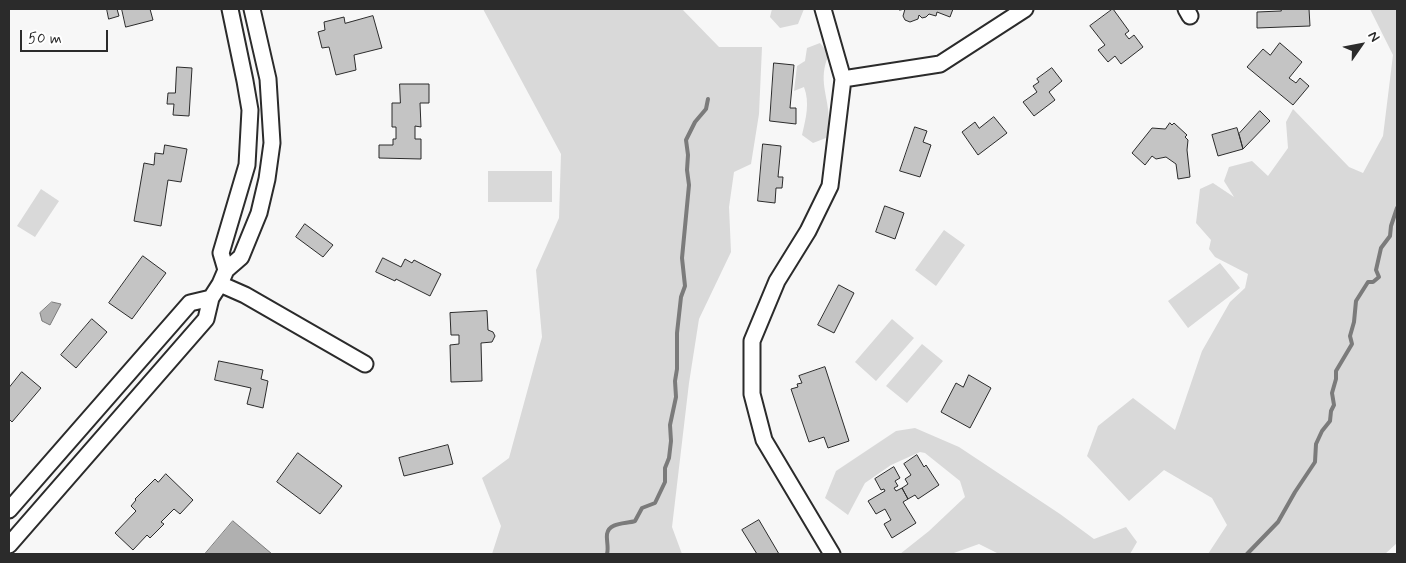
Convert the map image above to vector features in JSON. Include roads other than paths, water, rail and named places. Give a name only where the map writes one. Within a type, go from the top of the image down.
[{"type":"street","points":[[230,9],[246,81],[250,110],[247,165],[221,253],[223,277],[245,295],[365,364]]},
{"type":"street","points":[[9,545],[206,319],[211,298],[223,277],[241,258],[259,213],[267,179],[272,143],[268,79],[252,9]]},
{"type":"street","points":[[823,9],[843,80],[830,186],[808,231],[778,281],[752,340],[752,394],[764,440],[832,554]]},
{"type":"street","points":[[843,80],[940,64],[1025,9]]},
{"type":"street","points":[[246,81],[268,79]]},
{"type":"street","points":[[32,518],[11,507],[190,303],[211,298]]},
{"type":"street","points":[[108,398],[125,411]]},
{"type":"waterway","points":[[607,554],[608,530],[614,525],[635,521],[642,508],[655,503],[665,482],[665,468],[669,458],[671,441],[670,425],[676,397],[677,333],[681,297],[685,286],[682,258],[689,185],[686,140],[695,122],[706,109],[708,99]]},
{"type":"waterway","points":[[1247,554],[1278,522],[1315,462],[1316,444],[1322,431],[1330,421],[1334,405],[1332,393],[1336,371],[1352,344],[1350,336],[1354,322],[1356,301],[1368,282],[1373,282],[1379,277],[1376,270],[1381,248],[1390,236],[1397,208]]}]
